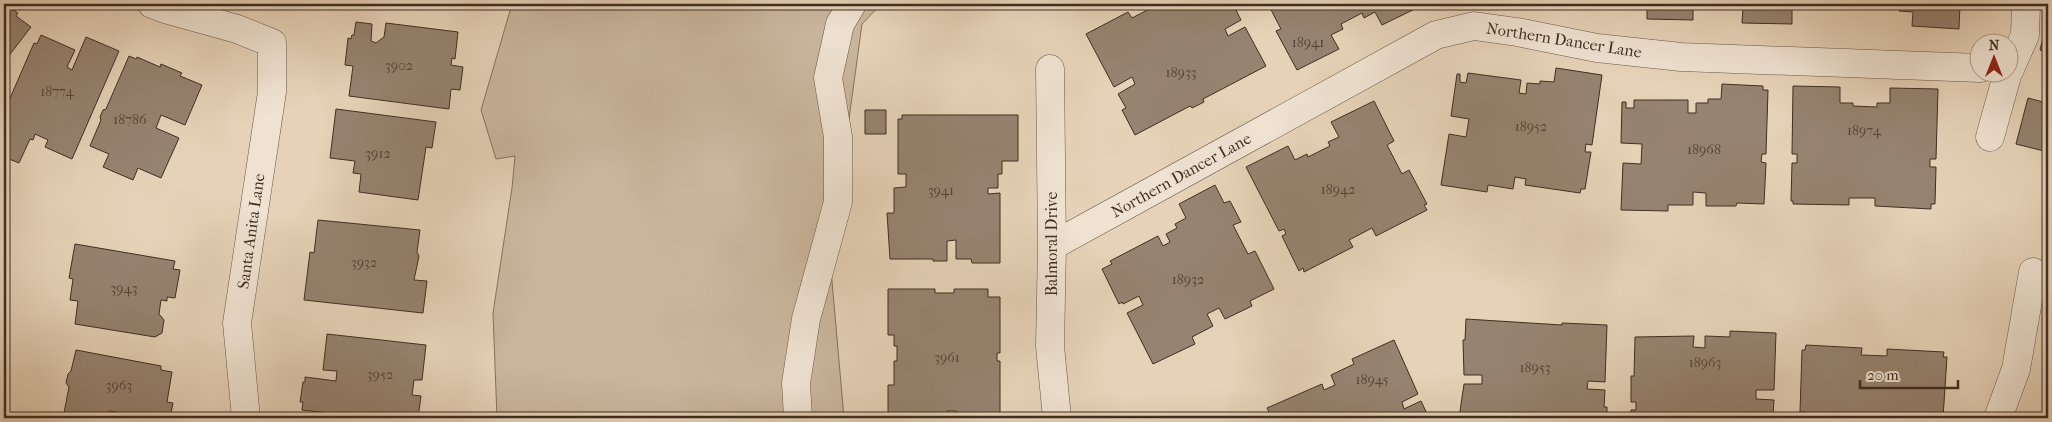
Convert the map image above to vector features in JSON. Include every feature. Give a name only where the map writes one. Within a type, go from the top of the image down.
[{"type":"street","name":"Santa Anita Lane","points":[[152,4],[238,29],[272,43],[272,92],[238,323],[246,418]]},
{"type":"street","points":[[798,418],[796,383],[806,319],[838,202],[838,136],[828,78],[840,24],[852,4]]},
{"type":"street","points":[[2020,46],[2025,35],[2026,4]]},
{"type":"street","name":"Northern Dancer Lane","points":[[1052,246],[1436,35],[1474,26],[1598,48],[1681,57],[1970,68]]},
{"type":"street","name":"Balmoral Drive","points":[[1050,69],[1052,246],[1050,346],[1057,418]]},
{"type":"street","points":[[1990,137],[2005,82]]},
{"type":"street","points":[[1998,418],[2016,369],[2033,272]]},
{"type":"shaded area","points":[[512,4],[881,4],[862,24],[830,258],[844,418],[497,418],[493,313],[515,156],[496,159],[481,110]]},
{"type":"building","points":[[4,4],[18,13],[16,16],[31,27],[4,62]]},
{"type":"building","points":[[1159,4],[1233,4],[1241,20],[1225,29],[1228,36],[1245,27],[1266,66],[1203,99],[1204,102],[1192,108],[1190,106],[1135,135],[1122,110],[1126,108],[1118,94],[1135,84],[1132,77],[1114,87],[1086,34],[1128,12],[1132,18]]},
{"type":"building","points":[[1268,4],[1425,4],[1382,25],[1375,12],[1364,18],[1362,13],[1341,24],[1343,29],[1331,35],[1339,49],[1297,70],[1276,31],[1281,29]]},
{"type":"building","points":[[1647,4],[1707,5],[1693,5],[1693,20],[1647,19]]},
{"type":"building","points":[[1731,4],[1792,4],[1792,24],[1742,23],[1743,7],[1730,7]]},
{"type":"building","points":[[1815,4],[1960,4],[1959,29],[1912,26],[1913,12],[1899,11],[1900,7],[1888,7],[1888,9]]},
{"type":"building","points":[[2048,17],[2048,52],[2040,50]]},
{"type":"building","points":[[356,22],[372,24],[371,41],[376,43],[384,37],[386,23],[458,32],[455,59],[452,58],[451,65],[463,67],[460,90],[451,89],[449,109],[349,96],[353,66],[345,65],[348,38],[351,39],[352,35],[354,35]]},
{"type":"building","points":[[41,35],[75,50],[67,67],[72,70],[86,37],[119,51],[72,159],[45,147],[48,140],[35,134],[33,140],[30,139],[19,163],[4,157],[4,112],[34,43],[37,44]]},
{"type":"building","points":[[129,56],[136,59],[137,57],[160,67],[161,64],[182,73],[180,76],[202,85],[185,125],[161,115],[156,128],[179,138],[161,178],[138,168],[133,180],[103,167],[109,154],[90,146],[101,120],[100,117],[103,110],[106,109]]},
{"type":"building","points":[[1556,68],[1602,75],[1592,145],[1586,144],[1585,152],[1591,152],[1585,189],[1581,189],[1580,193],[1525,185],[1526,179],[1515,177],[1513,189],[1488,185],[1487,192],[1441,185],[1449,134],[1466,137],[1469,119],[1451,116],[1457,74],[1460,74],[1460,82],[1466,83],[1468,73],[1521,80],[1519,93],[1526,94],[1527,83],[1540,84],[1540,81],[1554,82]]},
{"type":"building","points":[[1722,84],[1763,86],[1763,90],[1768,90],[1766,154],[1762,154],[1761,162],[1766,163],[1764,204],[1737,203],[1736,206],[1706,206],[1706,193],[1693,192],[1693,205],[1668,205],[1668,211],[1621,210],[1623,163],[1641,164],[1642,144],[1621,143],[1622,102],[1626,102],[1626,108],[1634,108],[1634,100],[1688,100],[1688,113],[1696,113],[1696,103],[1708,103],[1708,99],[1721,99]]},
{"type":"building","points":[[1793,86],[1840,87],[1840,103],[1853,103],[1853,106],[1877,107],[1877,103],[1890,103],[1890,88],[1938,89],[1936,159],[1930,159],[1930,167],[1936,167],[1935,204],[1931,204],[1931,209],[1875,206],[1875,198],[1849,198],[1849,205],[1793,204],[1793,201],[1791,201],[1792,163],[1797,163],[1797,154],[1792,154]]},
{"type":"building","points":[[2046,89],[2048,90],[2048,152],[2016,144],[2028,98],[2043,102]]},
{"type":"building","points":[[1374,101],[1394,141],[1387,145],[1402,174],[1409,170],[1427,204],[1424,205],[1427,210],[1376,236],[1372,228],[1349,240],[1353,247],[1304,272],[1303,268],[1299,271],[1282,236],[1286,234],[1284,229],[1279,231],[1246,167],[1288,146],[1295,160],[1307,154],[1308,157],[1330,146],[1328,142],[1339,137],[1331,122]]},
{"type":"building","points":[[336,109],[436,122],[432,148],[426,147],[418,200],[359,192],[361,174],[353,173],[355,161],[330,158]]},
{"type":"building","points":[[865,110],[886,110],[886,134],[865,134]]},
{"type":"building","points":[[902,115],[1018,115],[1018,161],[1002,161],[1002,174],[998,174],[998,188],[988,188],[988,194],[1000,193],[1000,263],[972,263],[971,259],[956,259],[956,240],[947,241],[947,261],[933,261],[933,259],[890,259],[887,213],[894,213],[894,188],[906,187],[906,174],[898,174],[898,119],[902,119]]},
{"type":"building","points":[[1215,185],[1224,203],[1230,201],[1241,222],[1233,225],[1248,254],[1255,251],[1274,289],[1250,301],[1252,306],[1225,319],[1219,308],[1207,314],[1213,326],[1192,337],[1195,344],[1153,364],[1127,313],[1143,305],[1139,296],[1119,304],[1102,269],[1112,264],[1110,261],[1158,236],[1163,246],[1170,242],[1166,234],[1177,228],[1175,224],[1186,218],[1179,204]]},
{"type":"building","points":[[318,220],[420,230],[417,252],[419,256],[414,280],[427,281],[423,313],[304,300],[310,252],[314,253]]},
{"type":"building","points":[[75,244],[175,261],[173,269],[180,270],[175,298],[167,297],[167,301],[161,300],[159,314],[164,320],[162,333],[155,337],[75,324],[78,301],[70,300],[73,279],[69,278]]},
{"type":"building","points":[[888,289],[935,289],[935,293],[954,293],[954,289],[988,289],[988,297],[1000,297],[1000,353],[997,353],[997,361],[1000,361],[1000,418],[956,418],[956,411],[947,411],[947,418],[888,418],[888,385],[894,385],[894,361],[897,361],[897,346],[894,346],[894,335],[888,335]]},
{"type":"building","points":[[1466,319],[1562,325],[1562,323],[1607,325],[1605,382],[1588,381],[1587,389],[1605,390],[1604,407],[1607,407],[1607,418],[1459,418],[1464,384],[1482,384],[1482,375],[1464,375],[1463,340],[1465,340]]},
{"type":"building","points":[[1730,331],[1776,333],[1774,390],[1756,390],[1756,399],[1774,400],[1773,415],[1775,415],[1775,418],[1630,418],[1631,410],[1636,410],[1636,402],[1631,402],[1631,376],[1634,376],[1635,337],[1694,336],[1693,347],[1705,348],[1705,336],[1730,337]]},
{"type":"building","points":[[327,334],[426,345],[422,380],[414,380],[412,395],[421,396],[418,418],[375,418],[302,410],[303,402],[300,402],[305,377],[336,381],[337,371],[323,370]]},
{"type":"building","points":[[1394,340],[1418,394],[1402,402],[1404,409],[1421,401],[1429,418],[1272,418],[1267,408],[1322,384],[1324,390],[1335,385],[1331,375],[1354,364],[1352,359]]},
{"type":"building","points":[[1806,345],[1862,348],[1861,355],[1887,356],[1887,349],[1944,352],[1943,357],[1947,357],[1943,418],[1805,418],[1805,412],[1800,412],[1802,350],[1805,350]]},
{"type":"building","points":[[76,350],[161,366],[161,370],[172,372],[167,402],[173,403],[170,418],[122,418],[123,413],[109,411],[107,418],[63,418],[69,387],[66,383]]}]
